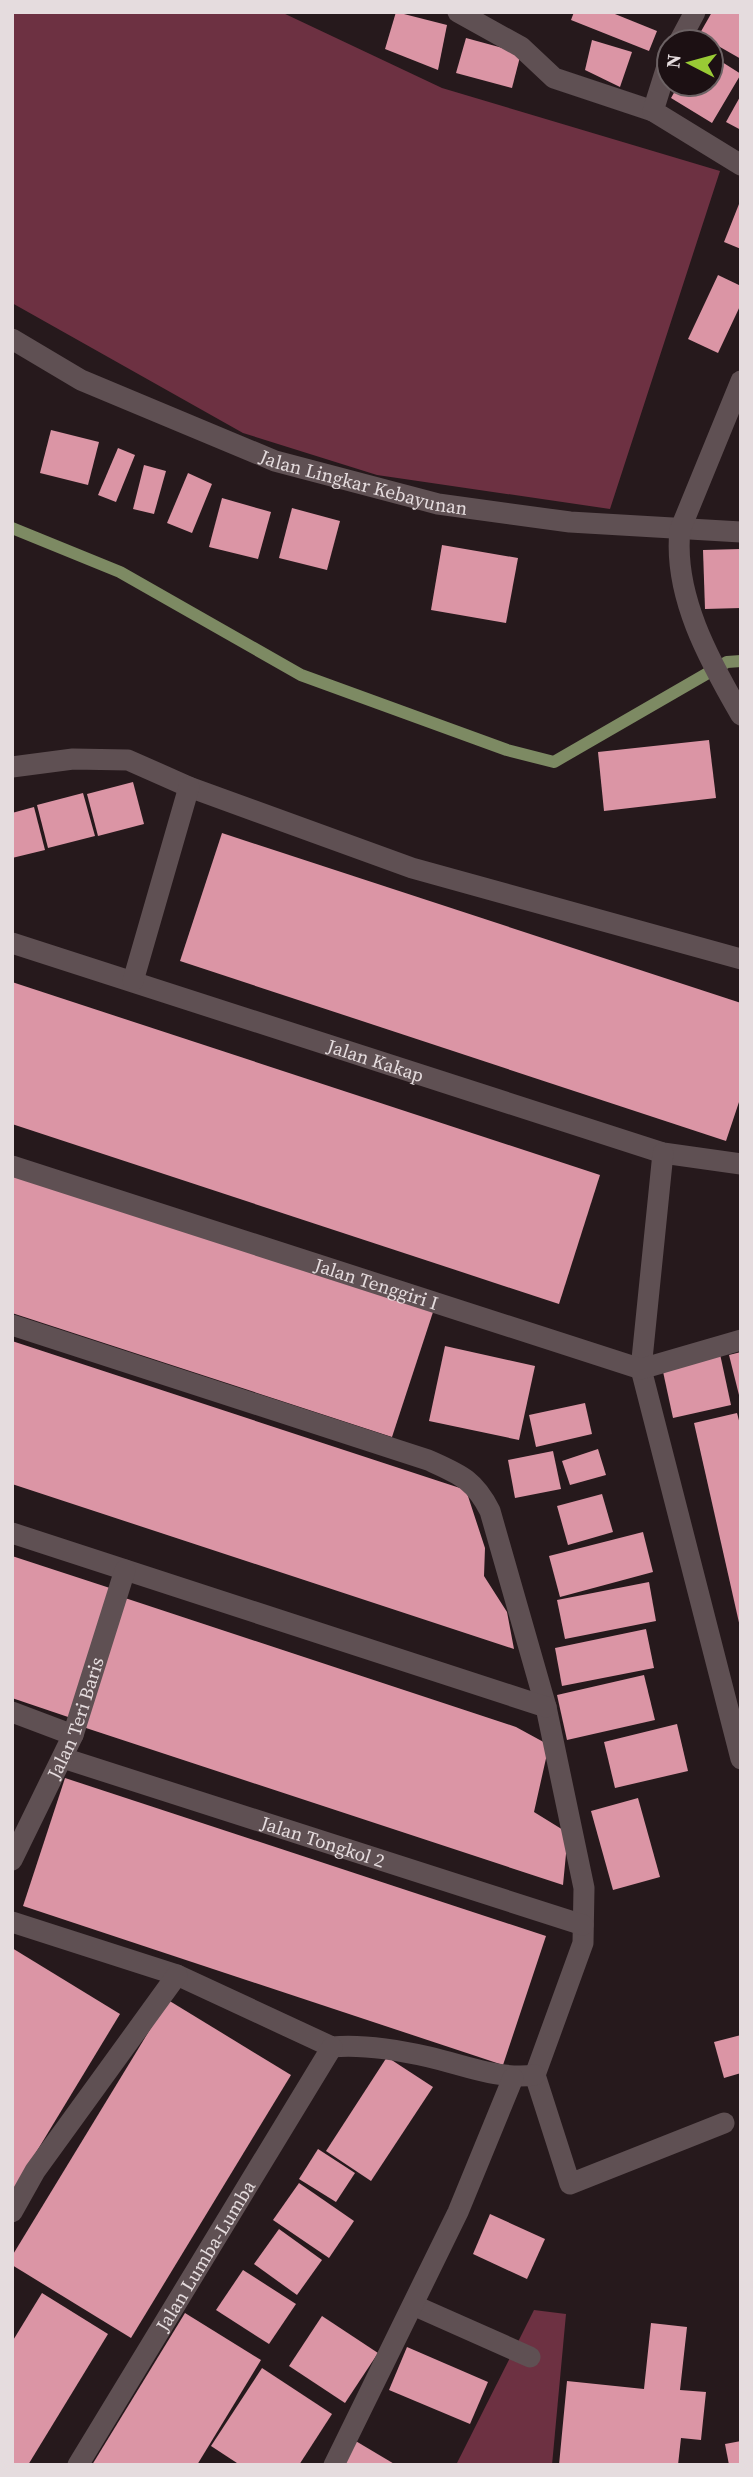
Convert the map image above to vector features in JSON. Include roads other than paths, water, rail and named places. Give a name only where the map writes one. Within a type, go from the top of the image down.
[{"type":"street","points":[[458,12],[521,47],[554,78],[653,111],[741,165]]},
{"type":"street","points":[[686,28],[695,12]]},
{"type":"street","points":[[653,111],[657,98]]},
{"type":"street","name":"Jalan Lingkar Kebayunan","points":[[12,339],[81,380],[275,461],[438,504],[570,522],[741,532]]},
{"type":"street","points":[[741,381],[680,530],[677,556],[700,636],[741,715]]},
{"type":"street","points":[[12,767],[73,759],[128,760],[189,787],[412,868],[741,959]]},
{"type":"street","points":[[133,981],[189,787]]},
{"type":"street","name":"Jalan Kakap","points":[[12,943],[663,1153],[741,1164]]},
{"type":"street","points":[[663,1153],[641,1369],[741,1759]]},
{"type":"street","name":"Jalan Tenggiri I","points":[[12,1166],[641,1369]]},
{"type":"street","points":[[12,1325],[349,1434],[458,1473],[478,1488],[490,1511],[546,1707],[584,1888],[583,1943],[535,2075],[570,2184],[724,2123]]},
{"type":"street","points":[[641,1369],[741,1340]]},
{"type":"street","points":[[12,1533],[546,1707]]},
{"type":"street","name":"Jalan Teri Baris","points":[[12,1860],[72,1735],[125,1570]]},
{"type":"street","points":[[12,1712],[72,1735]]},
{"type":"street","name":"Jalan Tongkol 2","points":[[63,1758],[583,1925]]},
{"type":"street","points":[[12,1922],[177,1975],[332,2047],[354,2045],[428,2057],[513,2078],[535,2075]]},
{"type":"street","points":[[12,2212],[35,2171],[177,1975]]},
{"type":"street","name":"Jalan Lumba-Lumba","points":[[78,2465],[332,2047]]},
{"type":"street","points":[[334,2465],[458,2212],[513,2078]]},
{"type":"street","points":[[413,2305],[530,2357]]},
{"type":"waterway","points":[[12,528],[120,572],[301,675],[507,750],[554,762],[727,662],[741,661]]}]
